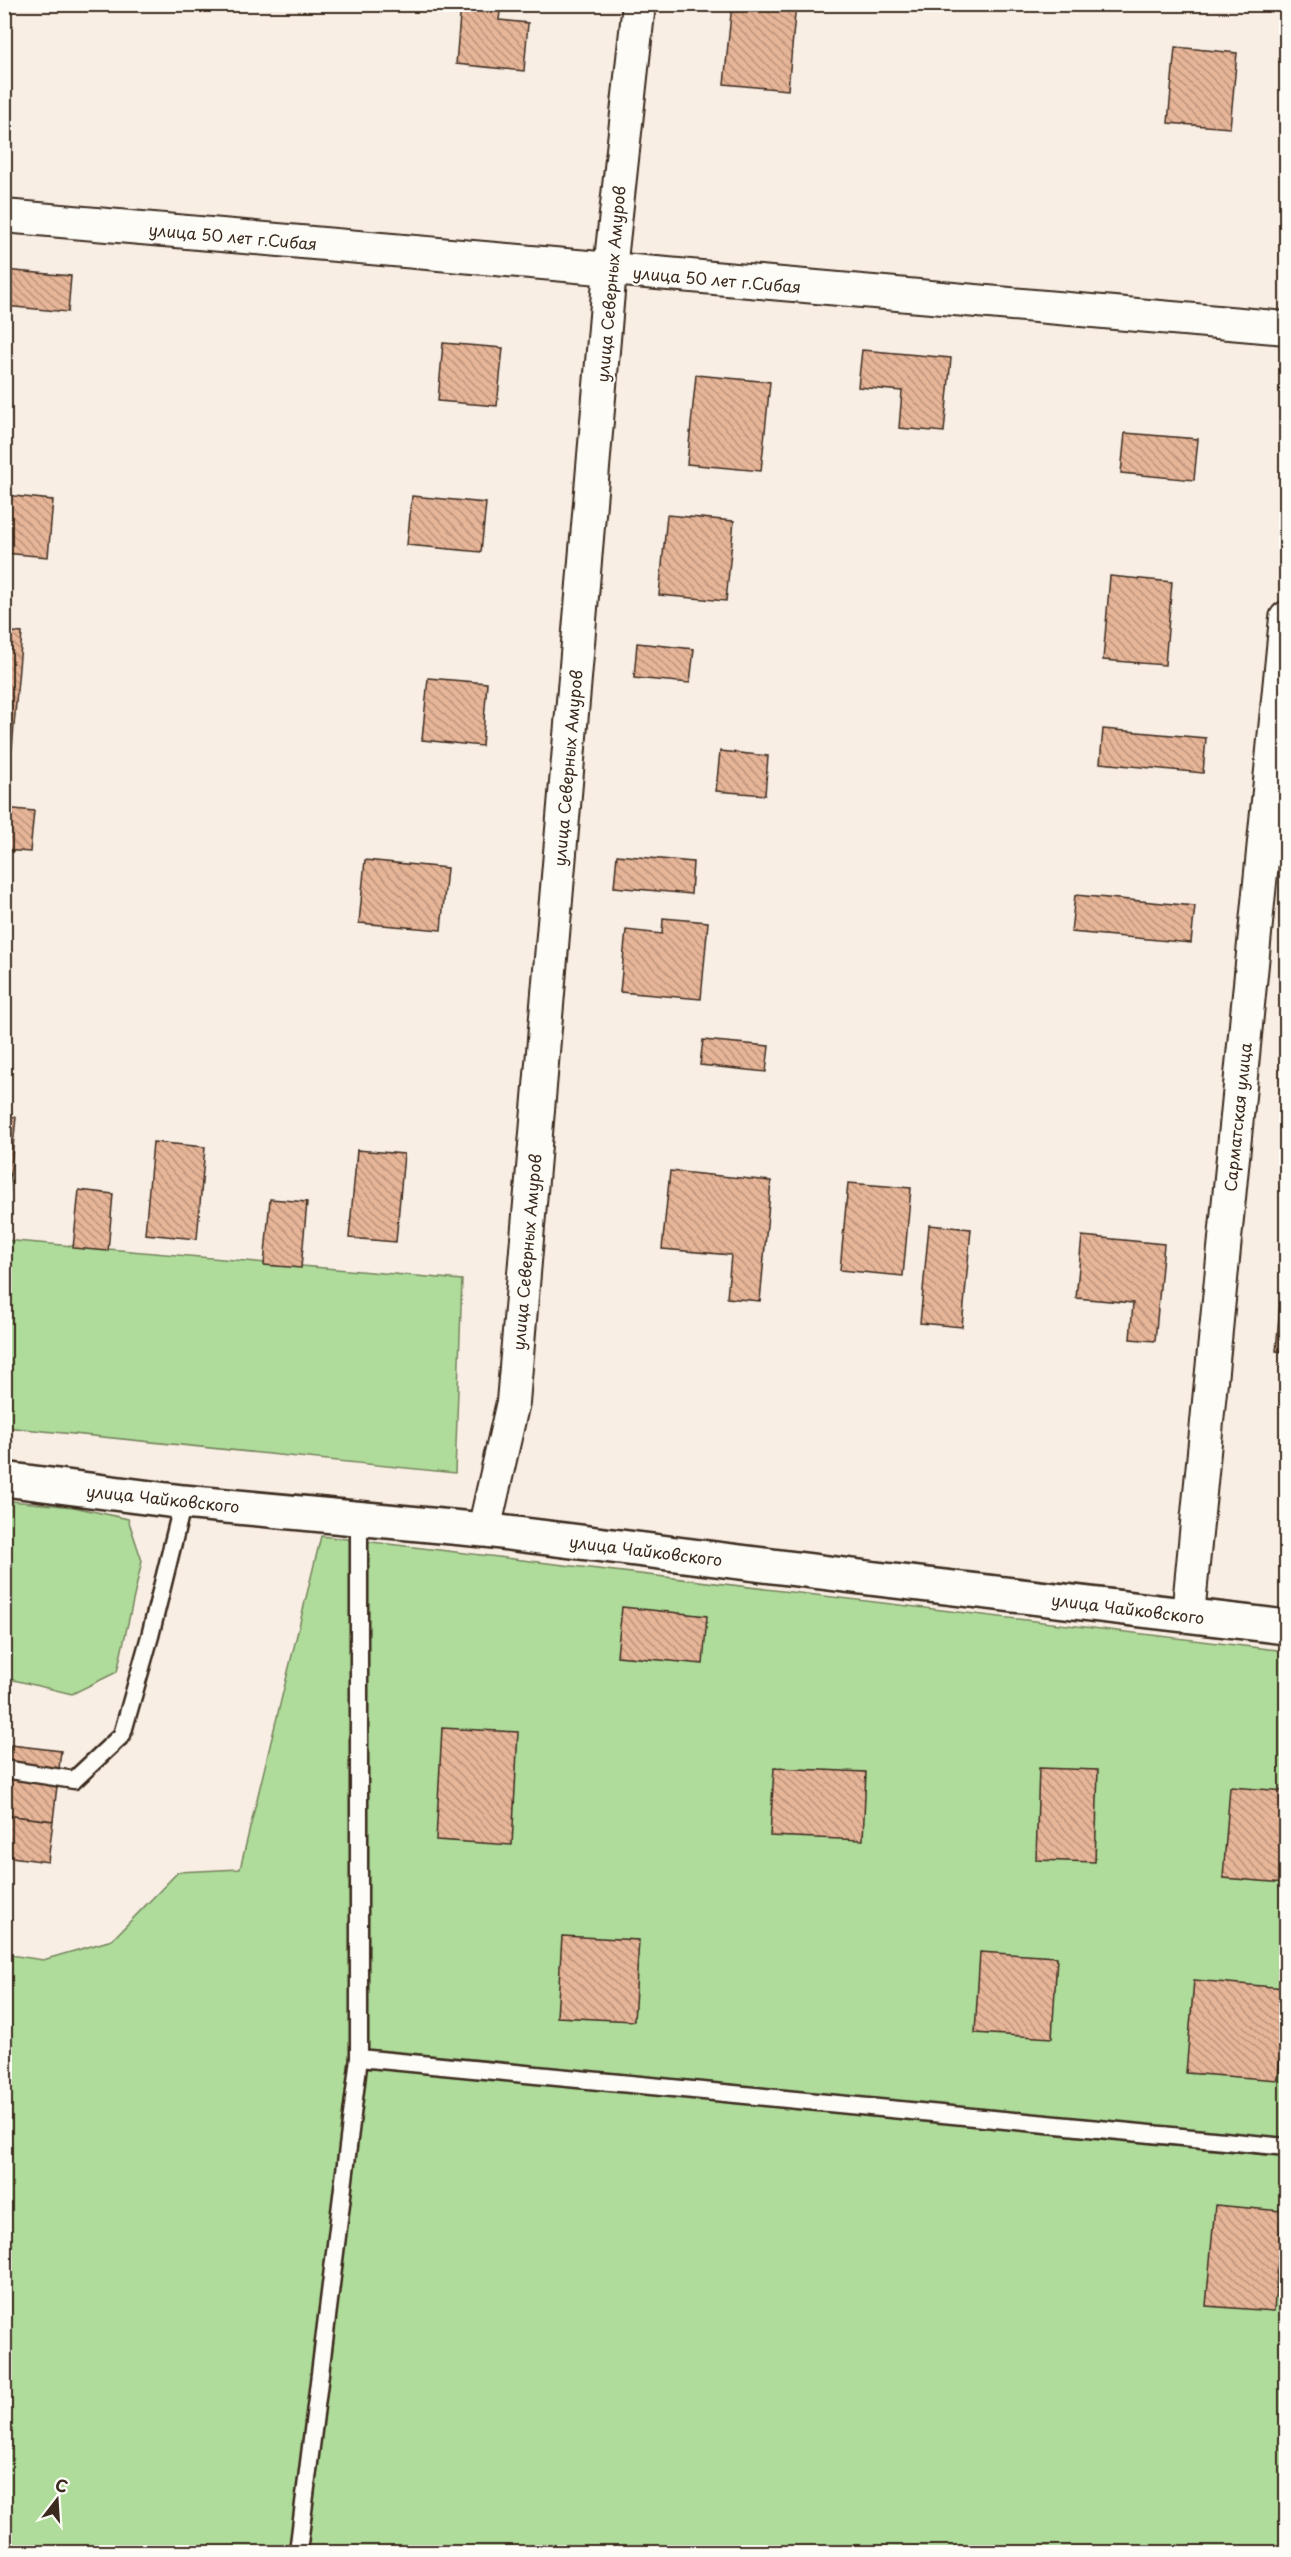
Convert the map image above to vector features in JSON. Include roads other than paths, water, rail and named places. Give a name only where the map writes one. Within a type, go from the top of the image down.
[{"type":"street","name":"улица Северных Амуров","points":[[483,1530],[513,1402],[610,269],[639,4]]},
{"type":"street","name":"улица 50 лет г.Сибая","points":[[4,216],[1287,328]]},
{"type":"street","name":"Сарматская улица","points":[[1188,1615],[1287,618]]},
{"type":"street","name":"улица Чайковского","points":[[4,1479],[183,1502],[483,1530],[1287,1627]]},
{"type":"lane","points":[[4,1769],[75,1780],[122,1736],[150,1636],[183,1502]]},
{"type":"lane","points":[[298,2553],[359,2058],[359,1518]]},
{"type":"lane","points":[[359,2058],[1287,2147]]}]
